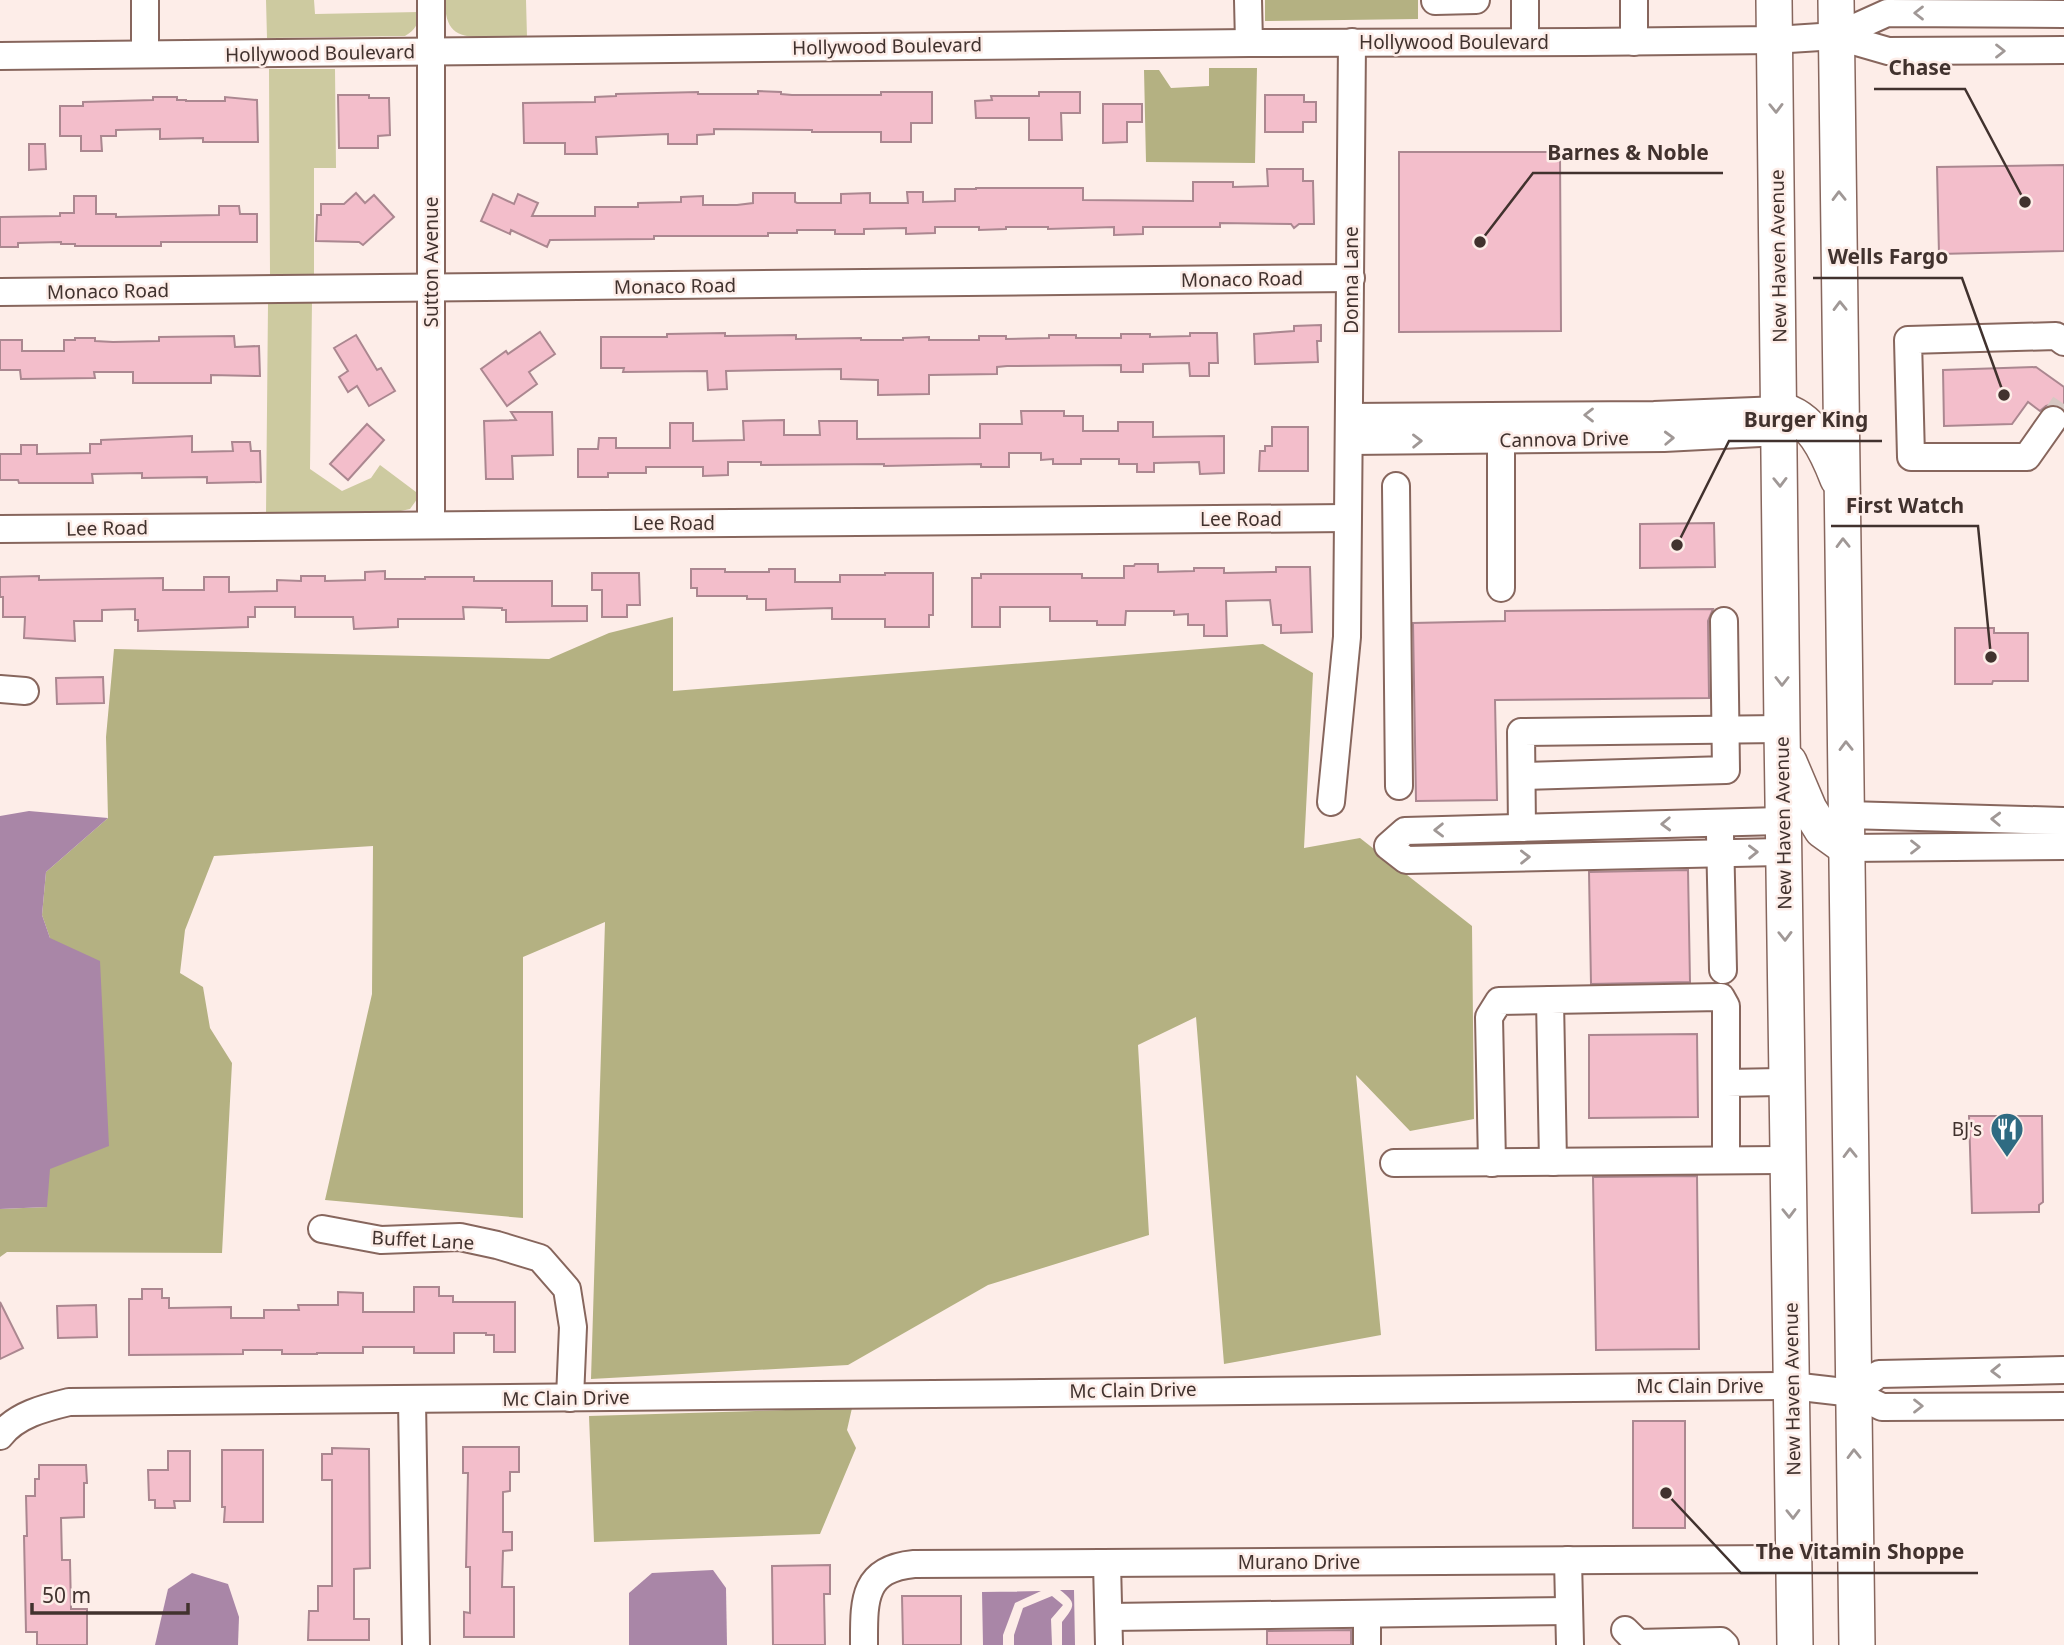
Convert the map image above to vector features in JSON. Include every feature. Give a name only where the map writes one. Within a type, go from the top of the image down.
[{"type":"main road","name":"New Haven Avenue","points":[[1774,0],[1795,1645]]},
{"type":"main road","points":[[1836,0],[1857,1645]]},
{"type":"main road","points":[[1780,421],[1798,416],[1816,436],[1842,489]]},
{"type":"main road","points":[[1782,737],[1809,809],[1822,830],[1847,831]]},
{"type":"main road","points":[[1784,836],[1815,851],[1831,871],[1847,904]]},
{"type":"street","points":[[145,0],[145,54]]},
{"type":"street","name":"Sutton Avenue","points":[[431,0],[431,525]]},
{"type":"street","points":[[1248,0],[1249,43]]},
{"type":"street","points":[[1435,1],[1476,0]]},
{"type":"street","points":[[1524,42],[1525,0]]},
{"type":"street","points":[[1634,0],[1634,42]]},
{"type":"street","points":[[1836,36],[1887,13],[2064,14]]},
{"type":"street","points":[[1836,36],[1888,51],[2064,50]]},
{"type":"street","name":"Hollywood Boulevard","points":[[0,56],[1352,42],[1634,42],[1775,40],[1836,36]]},
{"type":"street","name":"Donna Lane","points":[[1331,803],[1348,637],[1352,42]]},
{"type":"street","name":"Monaco Road","points":[[0,292],[1351,278]]},
{"type":"street","points":[[2053,420],[2027,457],[1911,457],[1908,340],[2056,336],[2064,341]]},
{"type":"street","name":"Cannova Drive","points":[[1349,429],[1654,415],[1780,421]]},
{"type":"street","name":"Cannova Drive","points":[[1349,429],[1501,440],[1664,438],[1780,421]]},
{"type":"street","points":[[1501,440],[1501,588]]},
{"type":"street","points":[[1395,486],[1399,786]]},
{"type":"street","name":"Lee Road","points":[[0,529],[1347,518]]},
{"type":"street","points":[[1522,776],[1726,770],[1724,621]]},
{"type":"street","points":[[1522,828],[1521,732],[1726,729],[1782,737]]},
{"type":"street","points":[[1847,831],[2064,821]]},
{"type":"street","points":[[1720,823],[1784,836],[1721,853],[1406,860],[1388,846],[1405,831],[1720,823]]},
{"type":"street","points":[[1720,823],[1723,970]]},
{"type":"street","points":[[1847,831],[2064,846]]},
{"type":"street","points":[[1492,1163],[1489,1017],[1499,1001],[1721,997],[1726,1006],[1726,1160]]},
{"type":"street","points":[[1550,1000],[1553,1162]]},
{"type":"street","points":[[1726,1083],[1787,1082]]},
{"type":"street","points":[[1394,1163],[1788,1160]]},
{"type":"street","name":"Buffet Lane","points":[[322,1229],[381,1240],[460,1237],[540,1258],[567,1289],[573,1327],[569,1398]]},
{"type":"street","points":[[2064,1370],[1879,1374],[1853,1392],[1882,1407],[2064,1406]]},
{"type":"street","name":"Mc Clain Drive","points":[[0,1436],[35,1410],[69,1402],[412,1401],[1193,1389],[1791,1386],[1853,1392]]},
{"type":"street","points":[[412,1401],[416,1645]]},
{"type":"street","name":"Murano Drive","points":[[864,1645],[867,1592],[878,1576],[895,1566],[915,1564],[1794,1559]]},
{"type":"street","points":[[1567,1560],[1570,1645]]},
{"type":"street","points":[[1107,1563],[1110,1645]]},
{"type":"street","points":[[1109,1617],[1569,1611]]},
{"type":"street","points":[[1367,1614],[1367,1645]]},
{"type":"street","points":[[1625,1645],[1625,1630],[1637,1643],[1721,1641],[1725,1645]]},
{"type":"shaded area","points":[[266,0],[314,0],[315,14],[419,12],[419,16],[416,26],[405,36],[267,38]]},
{"type":"shaded area","points":[[445,0],[526,0],[527,37],[477,37],[461,34],[450,26]]},
{"type":"shaded area","points":[[1265,0],[1418,0],[1418,19],[1265,21]]},
{"type":"shaded area","points":[[1209,68],[1257,68],[1255,163],[1146,162],[1144,70],[1159,70],[1171,88],[1209,86]]},
{"type":"shaded area","points":[[269,69],[335,69],[336,168],[314,168],[314,276],[270,276]]},
{"type":"shaded area","points":[[312,301],[310,469],[342,491],[371,478],[380,465],[420,495],[410,509],[387,514],[266,515],[268,304]]},
{"type":"shaded area","points":[[673,617],[673,691],[1263,644],[1313,673],[1304,848],[1360,838],[1472,926],[1474,1119],[1410,1131],[1356,1075],[1381,1335],[1224,1364],[1196,1017],[1138,1045],[1149,1235],[988,1285],[848,1365],[591,1379],[605,922],[523,957],[523,1218],[325,1200],[372,994],[373,846],[214,856],[185,930],[180,973],[203,987],[210,1028],[232,1063],[222,1253],[7,1252],[0,1257],[0,1209],[47,1207],[50,938],[42,915],[46,872],[108,818],[106,737],[114,649],[549,659],[609,633]]},
{"type":"shaded area","points":[[29,811],[108,818],[46,872],[42,915],[50,938],[100,961],[109,1146],[50,1169],[47,1207],[0,1209],[0,816]]},
{"type":"shaded area","points":[[852,1408],[847,1430],[856,1448],[820,1534],[594,1542],[589,1416]]},
{"type":"shaded area","points":[[713,1570],[726,1588],[727,1645],[629,1645],[629,1593],[652,1573]]},
{"type":"shaded area","points":[[192,1573],[228,1584],[239,1617],[238,1645],[155,1645],[168,1589]]},
{"type":"shaded area","points":[[1060,1590],[1074,1590],[1075,1645],[1062,1645],[1062,1622],[1072,1608],[1072,1602]]},
{"type":"shaded area","points":[[1041,1591],[1015,1603],[1003,1635],[1003,1645],[983,1645],[982,1592]]},
{"type":"shaded area","points":[[1052,1596],[1063,1605],[1051,1619],[1052,1645],[1014,1645],[1014,1635],[1023,1608]]},
{"type":"building","points":[[758,91],[792,95],[932,92],[932,123],[911,123],[911,142],[881,142],[881,132],[714,129],[714,134],[697,135],[697,144],[668,144],[668,134],[596,137],[597,154],[565,154],[565,143],[524,143],[523,103],[595,102],[595,97],[616,94],[758,94]]},
{"type":"building","points":[[1039,92],[1080,92],[1080,113],[1061,113],[1062,140],[1029,140],[1029,118],[976,118],[975,101],[992,100],[991,96],[1039,96]]},
{"type":"building","points":[[338,95],[389,98],[390,135],[378,136],[378,148],[339,148]]},
{"type":"building","points":[[1265,95],[1304,95],[1304,102],[1316,102],[1316,122],[1303,122],[1303,132],[1265,132]]},
{"type":"building","points":[[153,97],[177,97],[177,100],[186,101],[225,101],[225,97],[257,100],[258,142],[203,142],[203,138],[160,139],[160,129],[116,130],[116,136],[101,136],[102,151],[81,151],[81,136],[60,136],[60,106],[83,106],[83,102],[153,100]]},
{"type":"building","points":[[1103,104],[1142,104],[1142,122],[1127,122],[1127,142],[1103,143]]},
{"type":"building","points":[[29,144],[45,144],[46,169],[29,170]]},
{"type":"building","points":[[1399,152],[1560,152],[1561,331],[1399,332]]},
{"type":"building","points":[[2064,165],[2064,251],[1939,254],[1937,167]]},
{"type":"building","points":[[1267,169],[1303,169],[1303,181],[1313,181],[1314,224],[1299,224],[1294,228],[1291,224],[1220,223],[1220,227],[1143,227],[1143,234],[1114,235],[1114,227],[1006,227],[979,230],[979,227],[935,227],[935,233],[906,234],[906,228],[864,229],[864,234],[835,234],[835,230],[797,230],[797,233],[768,233],[768,236],[550,240],[547,247],[511,230],[510,234],[481,221],[493,194],[514,204],[518,194],[538,203],[532,216],[595,216],[595,207],[638,207],[638,203],[681,202],[681,197],[703,196],[703,205],[737,205],[753,203],[753,193],[795,193],[797,203],[841,203],[841,194],[870,193],[870,203],[908,203],[907,192],[923,192],[923,202],[955,201],[955,189],[1083,188],[1083,200],[1193,201],[1193,182],[1233,182],[1233,187],[1268,186]]},
{"type":"building","points":[[356,193],[365,203],[374,195],[394,217],[363,245],[359,242],[316,241],[317,215],[321,215],[321,204],[344,204]]},
{"type":"building","points":[[74,196],[96,196],[96,214],[116,214],[116,217],[219,215],[219,206],[239,206],[240,214],[257,214],[257,242],[161,242],[161,246],[75,246],[61,242],[18,243],[18,247],[0,247],[0,217],[60,216],[60,213],[74,213]]},
{"type":"building","points":[[1321,325],[1321,341],[1317,341],[1318,362],[1255,364],[1254,334],[1294,331],[1294,326]]},
{"type":"building","points":[[540,332],[555,354],[529,372],[537,384],[507,406],[481,369]]},
{"type":"building","points":[[725,333],[725,336],[796,335],[796,339],[903,340],[929,337],[929,340],[979,340],[979,336],[1006,336],[1006,339],[1049,338],[1049,335],[1121,338],[1121,334],[1150,334],[1150,337],[1217,333],[1218,363],[1209,363],[1209,376],[1190,376],[1189,363],[1143,364],[1143,372],[1121,372],[1121,365],[1007,366],[997,367],[997,374],[929,375],[929,394],[878,395],[878,380],[841,379],[841,369],[726,371],[727,389],[708,390],[707,371],[623,372],[624,368],[601,368],[601,337],[667,337],[667,334]]},
{"type":"building","points":[[356,335],[377,370],[381,368],[395,391],[369,406],[357,386],[348,392],[339,377],[348,371],[334,348]]},
{"type":"building","points":[[234,336],[235,347],[259,346],[260,376],[211,375],[211,383],[133,383],[133,372],[94,372],[95,378],[21,379],[20,370],[0,370],[0,340],[22,340],[22,351],[64,351],[64,340],[75,338],[113,342],[159,341],[159,337]]},
{"type":"building","points":[[2036,367],[2064,387],[2064,409],[2054,404],[2040,411],[2028,402],[2012,424],[1944,426],[1943,370]]},
{"type":"building","points":[[1021,411],[1064,411],[1064,416],[1083,416],[1083,431],[1118,431],[1118,422],[1153,422],[1153,437],[1224,436],[1224,473],[1200,474],[1199,462],[1154,463],[1154,472],[1137,472],[1137,464],[1119,464],[1119,459],[1081,459],[1081,464],[1053,464],[1053,459],[1041,460],[1041,453],[1009,453],[1009,467],[981,467],[981,464],[884,466],[761,465],[761,462],[728,462],[728,475],[703,476],[703,467],[646,467],[646,473],[608,473],[608,477],[578,477],[578,449],[598,449],[599,438],[616,438],[616,448],[670,448],[670,423],[693,423],[693,441],[744,440],[743,421],[784,420],[784,435],[820,435],[819,421],[857,421],[857,439],[980,438],[980,424],[1022,424]]},
{"type":"building","points":[[511,412],[552,412],[553,455],[512,456],[513,479],[486,479],[484,421],[516,420]]},
{"type":"building","points":[[367,424],[384,440],[348,480],[330,464]]},
{"type":"building","points":[[1272,427],[1308,427],[1308,471],[1259,471],[1260,451],[1265,451],[1265,446],[1272,446]]},
{"type":"building","points":[[192,436],[192,452],[233,451],[232,442],[250,442],[251,451],[260,451],[261,482],[207,483],[207,477],[142,478],[142,473],[92,474],[93,483],[19,483],[18,480],[0,480],[0,454],[21,454],[21,445],[37,445],[37,454],[90,453],[90,444],[101,444],[101,440]]},
{"type":"building","points":[[1714,523],[1715,567],[1640,568],[1640,524]]},
{"type":"building","points":[[1158,564],[1158,572],[1224,568],[1224,573],[1276,572],[1276,567],[1310,567],[1312,632],[1281,633],[1281,625],[1273,625],[1270,600],[1226,601],[1227,636],[1204,636],[1204,625],[1188,625],[1188,614],[1174,615],[1174,611],[1126,611],[1125,625],[1097,625],[1097,621],[1050,621],[1050,607],[1000,607],[1000,627],[972,627],[972,578],[981,578],[981,574],[1082,574],[1082,578],[1124,578],[1124,566]]},
{"type":"building","points":[[691,569],[769,572],[769,569],[795,569],[795,582],[840,582],[840,575],[933,573],[933,615],[929,615],[929,627],[885,627],[885,619],[832,619],[832,608],[766,610],[766,599],[747,599],[747,596],[697,596],[697,588],[691,588]]},
{"type":"building","points":[[385,571],[385,579],[474,577],[474,581],[552,581],[552,606],[587,606],[587,621],[506,622],[506,610],[502,608],[463,607],[464,619],[398,619],[398,627],[354,629],[353,617],[295,617],[295,607],[255,607],[255,617],[248,617],[248,627],[138,631],[135,609],[102,610],[102,621],[74,621],[75,641],[24,638],[25,617],[3,617],[3,597],[0,597],[0,577],[39,576],[39,580],[163,578],[163,590],[204,590],[204,577],[229,577],[229,592],[277,591],[277,580],[301,581],[301,576],[325,576],[325,581],[365,580],[365,572]]},
{"type":"building","points":[[592,573],[639,573],[640,605],[627,605],[627,617],[602,617],[602,590],[592,590]]},
{"type":"building","points":[[1713,609],[1708,621],[1709,698],[1495,700],[1497,800],[1416,801],[1413,623],[1505,621],[1505,611]]},
{"type":"building","points":[[1955,628],[1994,628],[1994,633],[2028,633],[2028,681],[1955,684]]},
{"type":"building","points":[[103,677],[104,703],[57,704],[56,678]]},
{"type":"building","points":[[1688,870],[1690,982],[1591,984],[1589,872]]},
{"type":"building","points":[[1697,1034],[1698,1117],[1589,1118],[1589,1035]]},
{"type":"building","name":"BJ's","points":[[1969,1116],[2042,1116],[2043,1202],[2039,1205],[2039,1212],[1972,1213]]},
{"type":"building","points":[[1697,1176],[1699,1349],[1596,1350],[1593,1177]]},
{"type":"building","points":[[414,1287],[439,1287],[439,1296],[453,1296],[453,1302],[515,1302],[515,1352],[494,1352],[494,1335],[454,1333],[454,1353],[414,1353],[414,1347],[363,1347],[363,1353],[282,1354],[282,1350],[243,1350],[243,1354],[129,1355],[129,1299],[142,1299],[142,1289],[162,1289],[162,1298],[169,1298],[169,1308],[231,1307],[231,1318],[264,1318],[264,1310],[299,1310],[298,1305],[338,1305],[338,1292],[363,1293],[363,1312],[414,1312]]},
{"type":"building","points":[[0,1302],[23,1348],[0,1359]]},
{"type":"building","points":[[96,1305],[97,1337],[58,1338],[57,1306]]},
{"type":"building","points":[[1633,1421],[1685,1421],[1685,1528],[1633,1528]]},
{"type":"building","points":[[463,1447],[519,1447],[519,1472],[510,1472],[510,1491],[503,1492],[503,1532],[512,1532],[512,1550],[503,1551],[502,1587],[514,1587],[514,1637],[464,1637],[464,1612],[470,1613],[470,1567],[466,1567],[468,1473],[463,1473]]},
{"type":"building","points":[[332,1448],[369,1449],[370,1568],[354,1569],[354,1619],[369,1619],[369,1640],[308,1640],[309,1611],[318,1611],[318,1586],[332,1586],[332,1480],[322,1480],[322,1454],[332,1454]]},
{"type":"building","points":[[222,1450],[263,1450],[263,1522],[224,1522]]},
{"type":"building","points":[[168,1451],[190,1451],[190,1501],[174,1501],[175,1508],[155,1508],[155,1500],[149,1500],[148,1470],[168,1470]]},
{"type":"building","points":[[39,1465],[86,1465],[84,1517],[61,1518],[62,1560],[70,1560],[71,1609],[87,1609],[87,1645],[37,1645],[37,1632],[26,1632],[26,1496],[35,1496],[35,1479],[39,1479]]},
{"type":"building","points":[[830,1565],[830,1594],[824,1594],[825,1645],[773,1645],[772,1566]]},
{"type":"building","points":[[902,1596],[961,1596],[961,1645],[903,1645]]},
{"type":"building","points":[[1351,1630],[1351,1645],[1267,1645],[1267,1631]]},
{"type":"tunnel","points":[[2053,420],[2064,404]]},
{"type":"place","name":"Chase","points":[[2025,202]]},
{"type":"place","name":"Barnes & Noble","points":[[1480,242]]},
{"type":"place","name":"Wells Fargo","points":[[2004,395]]},
{"type":"place","name":"Burger King","points":[[1677,545]]},
{"type":"place","name":"First Watch","points":[[1991,657]]},
{"type":"place","name":"BJ's","points":[[2007,1159]]},
{"type":"place","name":"The Vitamin Shoppe","points":[[1666,1493]]}]
